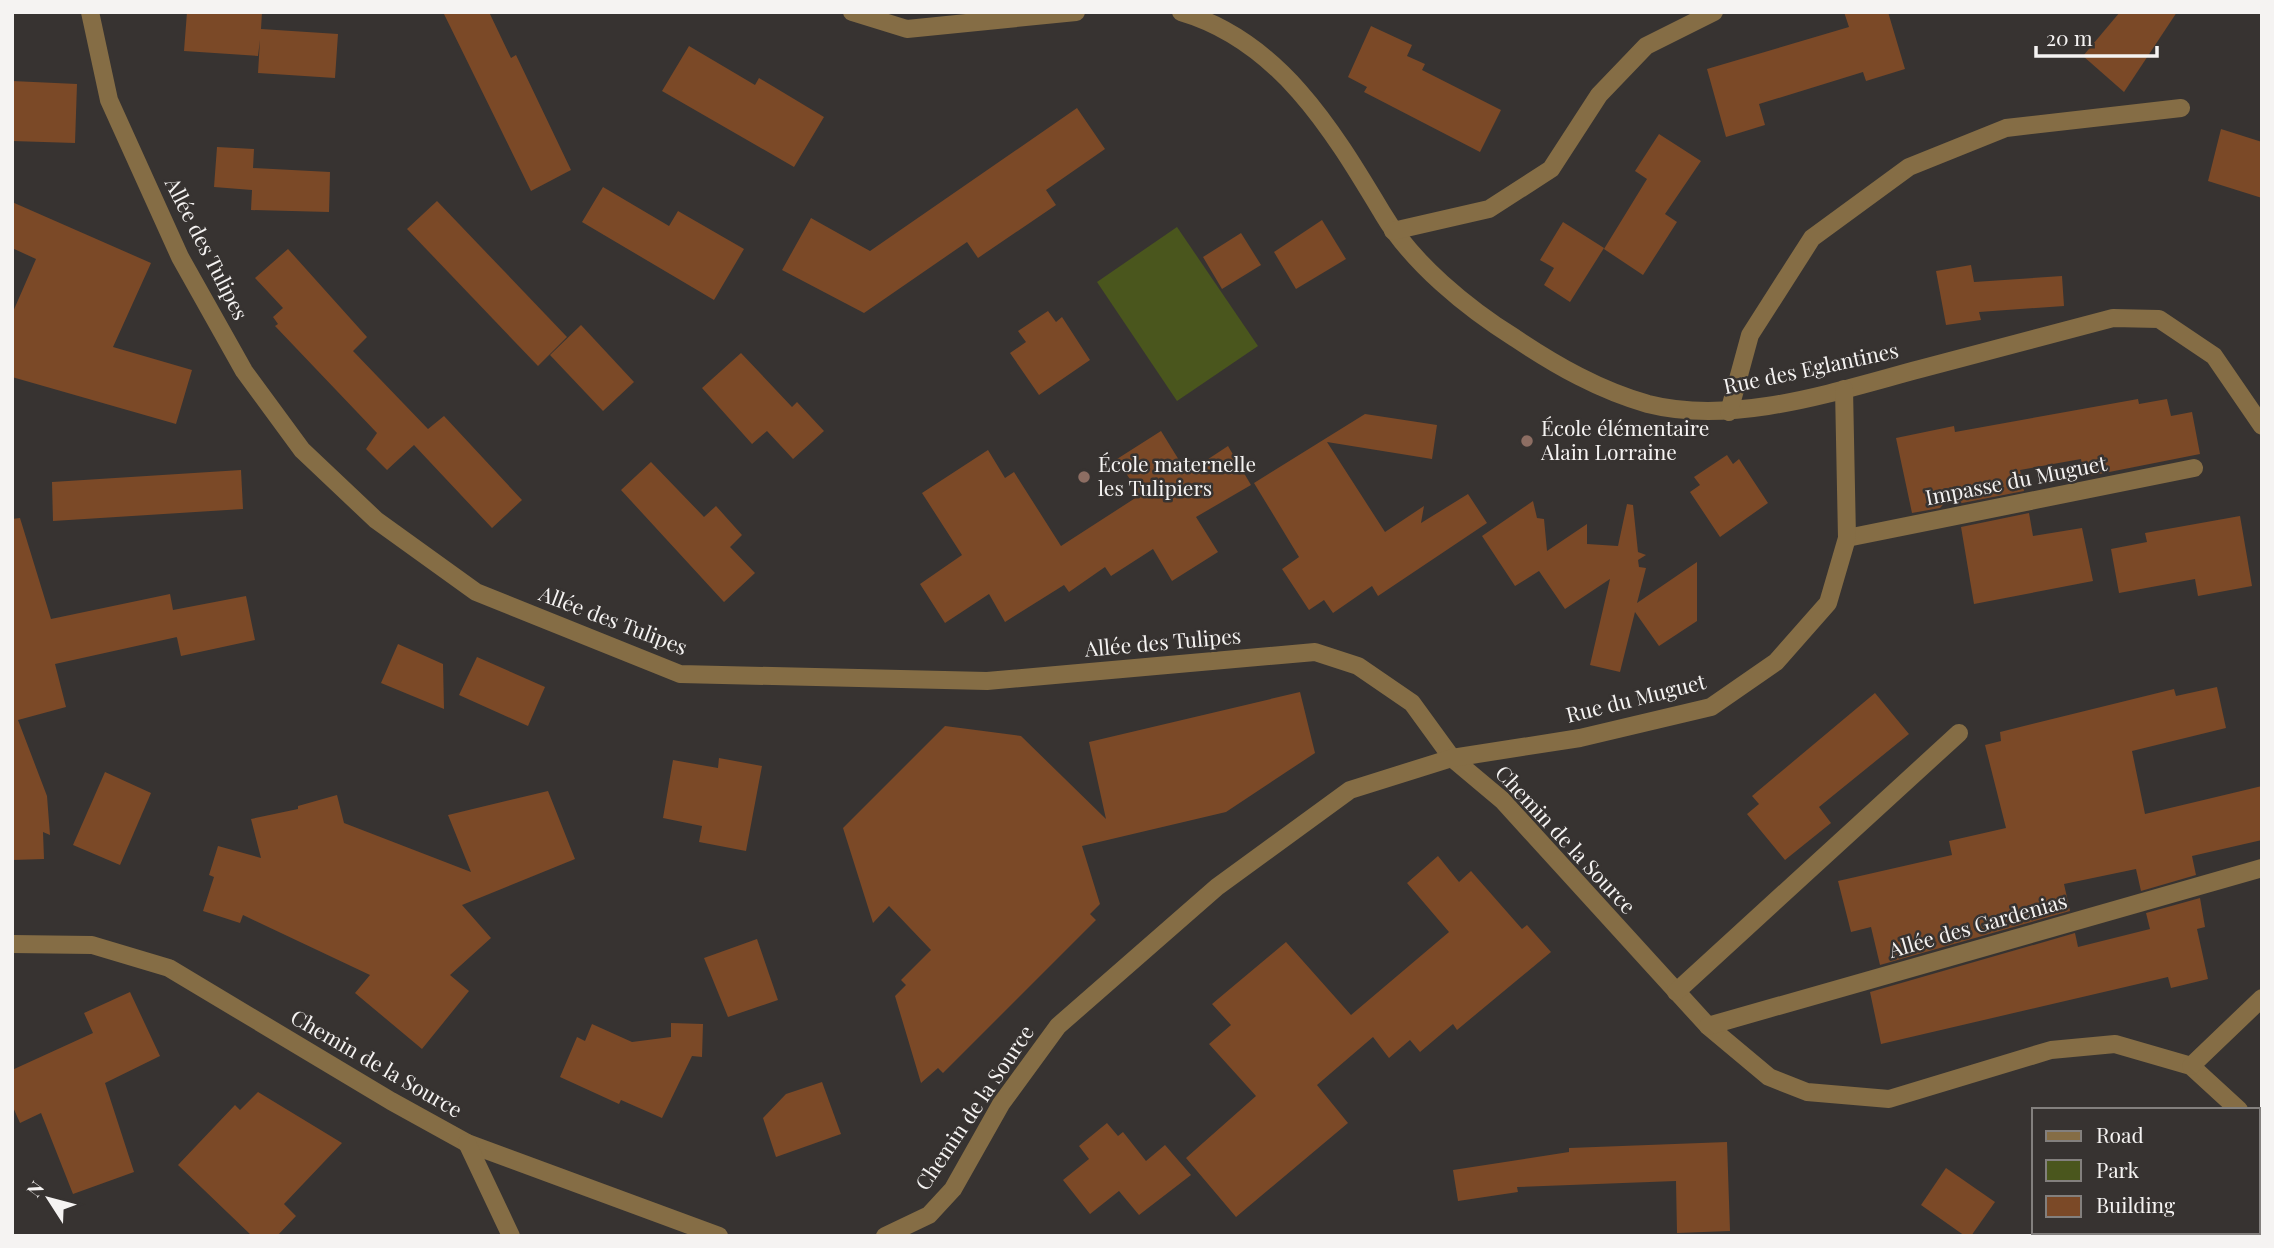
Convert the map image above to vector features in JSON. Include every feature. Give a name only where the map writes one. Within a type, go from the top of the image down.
[{"type":"street","name":"Allée des Tulipes","points":[[90,12],[109,100],[180,257],[244,371],[302,450],[376,520],[475,592],[680,674],[987,681],[1315,652],[1359,666],[1412,703],[1452,758]]},
{"type":"street","points":[[852,12],[907,29],[1076,12]]},
{"type":"street","name":"Rue des Eglantines","points":[[1181,12],[1207,20],[1235,36],[1288,78],[1338,140],[1393,231],[1470,310],[1576,378],[1650,404],[1729,412],[1844,389],[2113,318],[2159,319],[2214,356],[2262,426]]},
{"type":"street","points":[[1393,231],[1489,209],[1551,169],[1599,95],[1646,46],[1714,12]]},
{"type":"street","points":[[1729,412],[1751,335],[1812,238],[1909,167],[2006,128],[2181,108]]},
{"type":"street","name":"Rue du Muguet","points":[[1452,758],[1580,738],[1711,707],[1776,662],[1828,603],[1847,538],[1844,389]]},
{"type":"street","name":"Impasse du Muguet","points":[[1847,538],[2194,468]]},
{"type":"street","points":[[1676,992],[1959,733]]},
{"type":"street","name":"Chemin de la Source","points":[[885,1236],[929,1215],[953,1189],[1001,1104],[1058,1026],[1217,887],[1350,790],[1452,758],[1502,800],[1708,1026],[1769,1077],[1807,1093],[1832,1097],[1889,1099],[2051,1050],[2115,1044],[2191,1066],[2237,1108]]},
{"type":"street","name":"Allée des Gardenias","points":[[1708,1026],[2262,869]]},
{"type":"street","name":"Chemin de la Source","points":[[12,944],[92,945],[169,968],[391,1101],[467,1143],[719,1236]]},
{"type":"street","points":[[2191,1066],[2262,998]]},
{"type":"street","points":[[467,1143],[511,1236]]},
{"type":"green space","points":[[1177,227],[1258,346],[1177,401],[1097,282]]},
{"type":"building","points":[[187,12],[262,12],[261,29],[338,34],[335,78],[258,73],[260,40],[258,56],[184,51]]},
{"type":"building","points":[[443,12],[489,12],[511,58],[516,55],[571,170],[531,191]]},
{"type":"building","points":[[1844,12],[1888,12],[1905,69],[1866,81],[1863,72],[1759,104],[1765,125],[1726,137],[1707,69],[1849,27]]},
{"type":"building","points":[[2120,12],[2177,12],[2124,92],[2083,56]]},
{"type":"building","points":[[1371,26],[1412,45],[1407,56],[1425,64],[1422,70],[1501,110],[1480,152],[1364,92],[1367,87],[1348,77]]},
{"type":"building","points":[[689,46],[755,85],[759,78],[824,117],[794,167],[662,91]]},
{"type":"building","points":[[12,81],[77,84],[75,143],[12,141]]},
{"type":"building","points":[[1077,108],[1105,149],[1046,190],[1056,205],[978,258],[967,242],[864,313],[782,270],[811,218],[870,251]]},
{"type":"building","points":[[2221,129],[2262,142],[2262,198],[2208,181]]},
{"type":"building","points":[[1659,134],[1701,161],[1665,214],[1677,222],[1643,275],[1604,249],[1647,179],[1635,171]]},
{"type":"building","points":[[217,147],[254,149],[253,168],[330,172],[329,212],[251,210],[252,190],[214,187]]},
{"type":"building","points":[[603,187],[669,226],[678,211],[744,249],[714,300],[582,222]]},
{"type":"building","points":[[437,201],[567,337],[538,366],[407,229]]},
{"type":"building","points":[[12,202],[151,263],[113,347],[192,370],[176,424],[12,377],[12,314],[36,259],[12,248]]},
{"type":"building","points":[[1322,220],[1346,259],[1296,289],[1274,252]]},
{"type":"building","points":[[1563,222],[1604,248],[1570,302],[1544,285],[1554,268],[1540,260]]},
{"type":"building","points":[[1241,233],[1261,265],[1222,289],[1203,257]]},
{"type":"building","points":[[288,249],[367,337],[353,351],[428,429],[444,416],[522,500],[492,528],[414,445],[387,470],[366,449],[377,433],[275,326],[278,324],[273,317],[283,308],[255,278]]},
{"type":"building","points":[[1971,265],[1974,282],[2062,276],[2064,306],[1979,312],[1981,320],[1946,325],[1936,271]]},
{"type":"building","points":[[1048,311],[1056,322],[1062,317],[1090,360],[1039,395],[1010,353],[1026,342],[1018,331]]},
{"type":"building","points":[[581,325],[634,382],[603,411],[550,355]]},
{"type":"building","points":[[741,353],[792,407],[797,402],[824,431],[793,459],[767,431],[752,444],[702,388]]},
{"type":"building","points":[[2138,399],[2139,404],[2167,399],[2171,416],[2192,412],[2200,454],[2084,477],[2081,459],[2020,470],[2024,491],[1957,504],[1954,492],[1940,508],[1912,513],[1896,438],[1954,426],[1955,432]]},
{"type":"building","points":[[1365,414],[1437,425],[1432,459],[1327,442],[1385,532],[1424,506],[1421,523],[1468,494],[1487,523],[1378,596],[1372,586],[1333,613],[1324,600],[1309,610],[1282,569],[1299,557],[1254,483]]},
{"type":"building","points":[[1161,431],[1187,473],[1228,446],[1251,485],[1196,517],[1218,552],[1172,581],[1153,549],[1111,576],[1105,567],[1069,592],[1064,585],[1005,622],[989,594],[945,623],[920,584],[962,555],[922,493],[988,450],[1005,478],[1014,472],[1061,546],[1140,495],[1117,459]]},
{"type":"building","points":[[1727,455],[1733,464],[1739,459],[1768,503],[1720,537],[1690,492],[1700,485],[1694,477]]},
{"type":"building","points":[[651,462],[704,517],[716,506],[742,535],[730,547],[755,573],[724,602],[621,490]]},
{"type":"building","points":[[241,470],[243,509],[53,521],[52,482]]},
{"type":"building","points":[[1533,501],[1537,518],[1544,519],[1547,551],[1587,524],[1587,544],[1618,546],[1627,504],[1633,505],[1638,552],[1646,555],[1638,560],[1639,567],[1646,568],[1637,603],[1697,562],[1697,621],[1659,646],[1635,612],[1620,672],[1590,665],[1610,579],[1565,609],[1539,571],[1515,586],[1482,536]]},
{"type":"building","points":[[2029,513],[2033,536],[2082,528],[2093,581],[1974,604],[1961,527]]},
{"type":"building","points":[[2240,516],[2252,586],[2198,596],[2195,579],[2119,593],[2111,549],[2147,542],[2145,533]]},
{"type":"building","points":[[20,518],[51,619],[170,594],[173,610],[246,596],[255,640],[181,656],[177,637],[55,664],[66,707],[18,720],[47,796],[50,835],[43,832],[44,859],[12,860],[12,519]]},
{"type":"building","points":[[398,644],[443,664],[444,709],[381,683]]},
{"type":"building","points":[[477,657],[545,687],[528,726],[459,695]]},
{"type":"building","points":[[2217,687],[2226,728],[2132,751],[2145,814],[2262,786],[2262,840],[2192,856],[2196,875],[2141,891],[2136,869],[2064,884],[2070,911],[1880,965],[1871,927],[1851,932],[1838,881],[1952,855],[1949,841],[2006,828],[1985,745],[2001,741],[2000,732],[2174,689],[2176,696]]},
{"type":"building","points":[[1300,692],[1315,753],[1226,812],[1082,846],[1100,904],[1090,914],[1096,920],[943,1073],[938,1068],[921,1083],[895,996],[906,985],[901,980],[931,950],[889,906],[873,923],[843,828],[945,726],[1021,736],[1106,819],[1089,742]]},
{"type":"building","points":[[1875,693],[1909,734],[1819,807],[1831,823],[1785,860],[1747,814],[1759,804],[1752,796]]},
{"type":"building","points":[[719,758],[762,766],[746,851],[699,842],[702,826],[663,818],[673,760],[718,768]]},
{"type":"building","points":[[105,772],[151,793],[120,865],[73,845]]},
{"type":"building","points":[[548,791],[575,859],[462,905],[491,938],[450,975],[469,991],[422,1049],[355,993],[370,975],[243,915],[240,923],[203,911],[214,877],[209,875],[218,846],[261,858],[251,819],[298,809],[298,806],[337,795],[344,823],[471,872],[448,815]]},
{"type":"building","points":[[1438,856],[1459,882],[1471,871],[1522,929],[1527,925],[1551,952],[1457,1030],[1453,1024],[1420,1052],[1410,1040],[1389,1058],[1373,1037],[1317,1085],[1348,1123],[1236,1217],[1186,1158],[1256,1096],[1209,1044],[1231,1025],[1212,1004],[1286,942],[1351,1015],[1449,932],[1407,883]]},
{"type":"building","points":[[2200,898],[2205,927],[2197,929],[2208,979],[2171,988],[2168,977],[1881,1044],[1870,992],[2075,933],[2078,947],[2150,929],[2146,913]]},
{"type":"building","points":[[757,939],[778,1000],[728,1017],[704,958]]},
{"type":"building","points":[[130,992],[160,1056],[105,1083],[134,1172],[73,1194],[41,1113],[20,1123],[12,1105],[12,1070],[93,1033],[84,1013]]},
{"type":"building","points":[[671,1023],[703,1024],[702,1057],[692,1056],[662,1118],[621,1100],[619,1104],[560,1077],[577,1037],[585,1041],[592,1024],[632,1042],[671,1037]]},
{"type":"building","points":[[822,1082],[841,1134],[776,1157],[763,1118],[786,1094]]},
{"type":"building","points":[[258,1092],[342,1143],[284,1204],[296,1216],[277,1236],[252,1236],[178,1165],[235,1105],[240,1110]]},
{"type":"building","points":[[1107,1123],[1118,1136],[1123,1132],[1146,1161],[1165,1145],[1191,1175],[1139,1215],[1119,1191],[1090,1214],[1063,1180],[1089,1159],[1079,1146]]},
{"type":"building","points":[[1727,1142],[1730,1231],[1677,1233],[1676,1181],[1517,1187],[1518,1192],[1458,1201],[1453,1170],[1569,1152],[1569,1148]]},
{"type":"building","points":[[1946,1168],[1995,1202],[1971,1236],[1965,1236],[1921,1205]]},
{"type":"place","name":"École élémentaire Alain Lorraine","points":[[1527,441]]},
{"type":"place","name":"École maternelle les Tulipiers","points":[[1084,477]]}]
